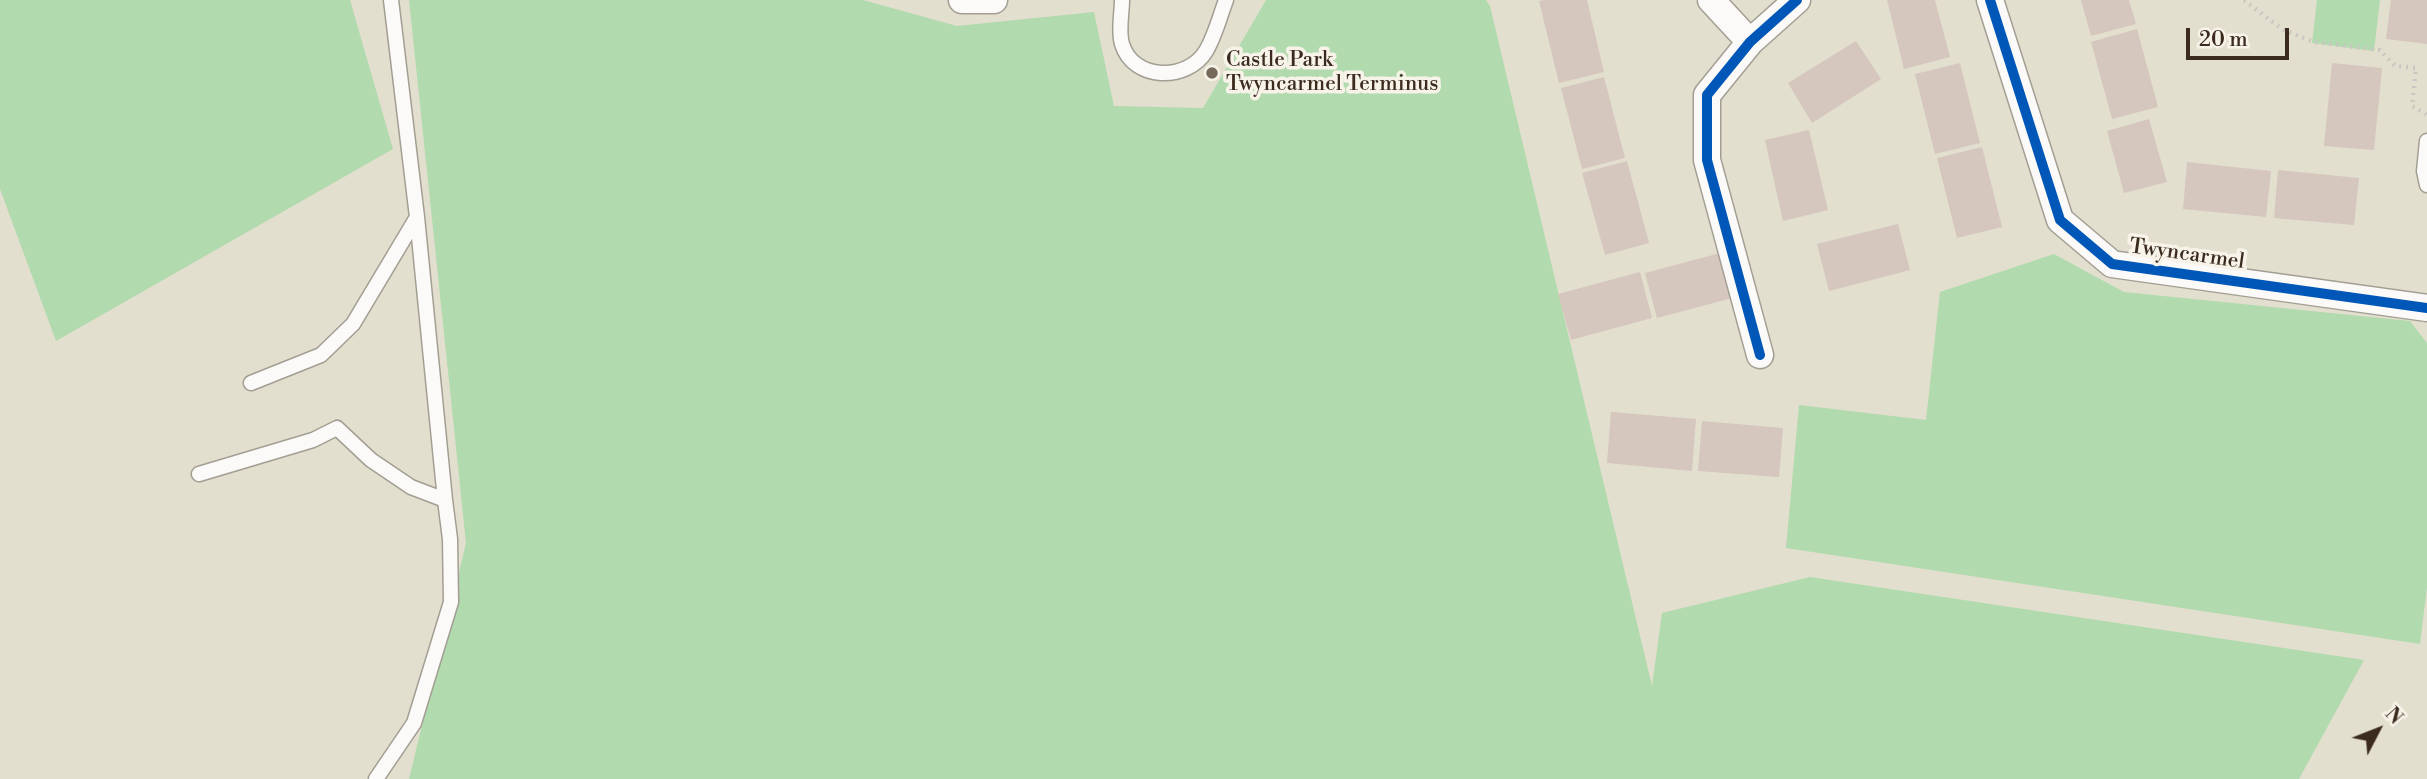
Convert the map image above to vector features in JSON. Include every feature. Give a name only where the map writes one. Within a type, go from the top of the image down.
[{"type":"street","points":[[962,0],[994,0]]},
{"type":"street","points":[[1711,0],[1750,42]]},
{"type":"street","points":[[1760,355],[1707,160],[1707,95],[1750,42],[1797,0]]},
{"type":"street","name":"Twyncarmel","points":[[1990,0],[2060,220],[2112,264],[2427,308]]},
{"type":"lane","points":[[376,779],[414,723],[452,602],[450,539],[391,0]]},
{"type":"lane","points":[[1122,0],[1122,45],[1135,62],[1161,74],[1176,73],[1199,59],[1206,51],[1226,0]]},
{"type":"lane","points":[[2427,141],[2424,172],[2427,185]]},
{"type":"lane","points":[[251,383],[321,355],[353,324],[416,217]]},
{"type":"lane","points":[[199,474],[313,440],[337,428],[371,460],[411,487],[445,500]]},
{"type":"path","points":[[2244,0],[2283,30],[2314,42],[2380,50],[2395,66],[2416,68],[2412,106],[2427,115]]},
{"type":"green space","points":[[0,0],[350,0],[393,149],[56,341],[0,189]]},
{"type":"green space","points":[[409,0],[863,0],[957,26],[1094,12],[1114,106],[1203,108],[1266,0],[1486,0],[1490,6],[1652,686],[1662,613],[1810,577],[2364,660],[2299,779],[409,779],[466,543]]},
{"type":"green space","points":[[2317,0],[2380,0],[2374,51],[2312,43]]},
{"type":"green space","points":[[2054,254],[2124,292],[2410,321],[2427,343],[2427,587],[2420,644],[1786,548],[1799,405],[1926,420],[1940,292]]},
{"type":"building","points":[[1587,0],[1604,72],[1559,83],[1539,1]]},
{"type":"building","points":[[1887,0],[1935,0],[1950,57],[1904,69]]},
{"type":"building","points":[[2081,0],[2129,0],[2136,24],[2091,36]]},
{"type":"building","points":[[2391,0],[2427,0],[2427,44],[2386,39]]},
{"type":"building","points":[[2137,29],[2158,107],[2112,119],[2091,42]]},
{"type":"building","points":[[1856,41],[1881,79],[1812,123],[1788,83]]},
{"type":"building","points":[[1960,63],[1980,143],[1935,154],[1915,74]]},
{"type":"building","points":[[2332,63],[2382,68],[2374,150],[2324,146]]},
{"type":"building","points":[[1604,77],[1625,158],[1582,169],[1561,88]]},
{"type":"building","points":[[2149,119],[2167,182],[2124,193],[2107,131]]},
{"type":"building","points":[[1809,130],[1828,210],[1783,221],[1765,140]]},
{"type":"building","points":[[1982,147],[2002,227],[1957,238],[1937,158]]},
{"type":"building","points":[[1627,161],[1649,243],[1605,255],[1582,173]]},
{"type":"building","points":[[2187,162],[2271,171],[2266,217],[2183,209]]},
{"type":"building","points":[[2278,170],[2359,178],[2354,225],[2274,218]]},
{"type":"building","points":[[1898,224],[1910,270],[1829,291],[1817,244]]},
{"type":"building","points":[[1724,252],[1736,297],[1657,318],[1645,273]]},
{"type":"building","points":[[1640,272],[1652,318],[1571,340],[1558,294]]},
{"type":"building","points":[[1611,412],[1696,419],[1692,471],[1607,463]]},
{"type":"building","points":[[1702,421],[1783,428],[1779,477],[1698,471]]},
{"type":"cycle path","points":[[1760,355],[1707,160],[1707,95],[1750,42],[1797,0]]},
{"type":"cycle path","points":[[1990,0],[2060,220],[2112,264],[2427,308]]},
{"type":"place","name":"Castle Park Twyncarmel Terminus","points":[[1212,73]]}]
